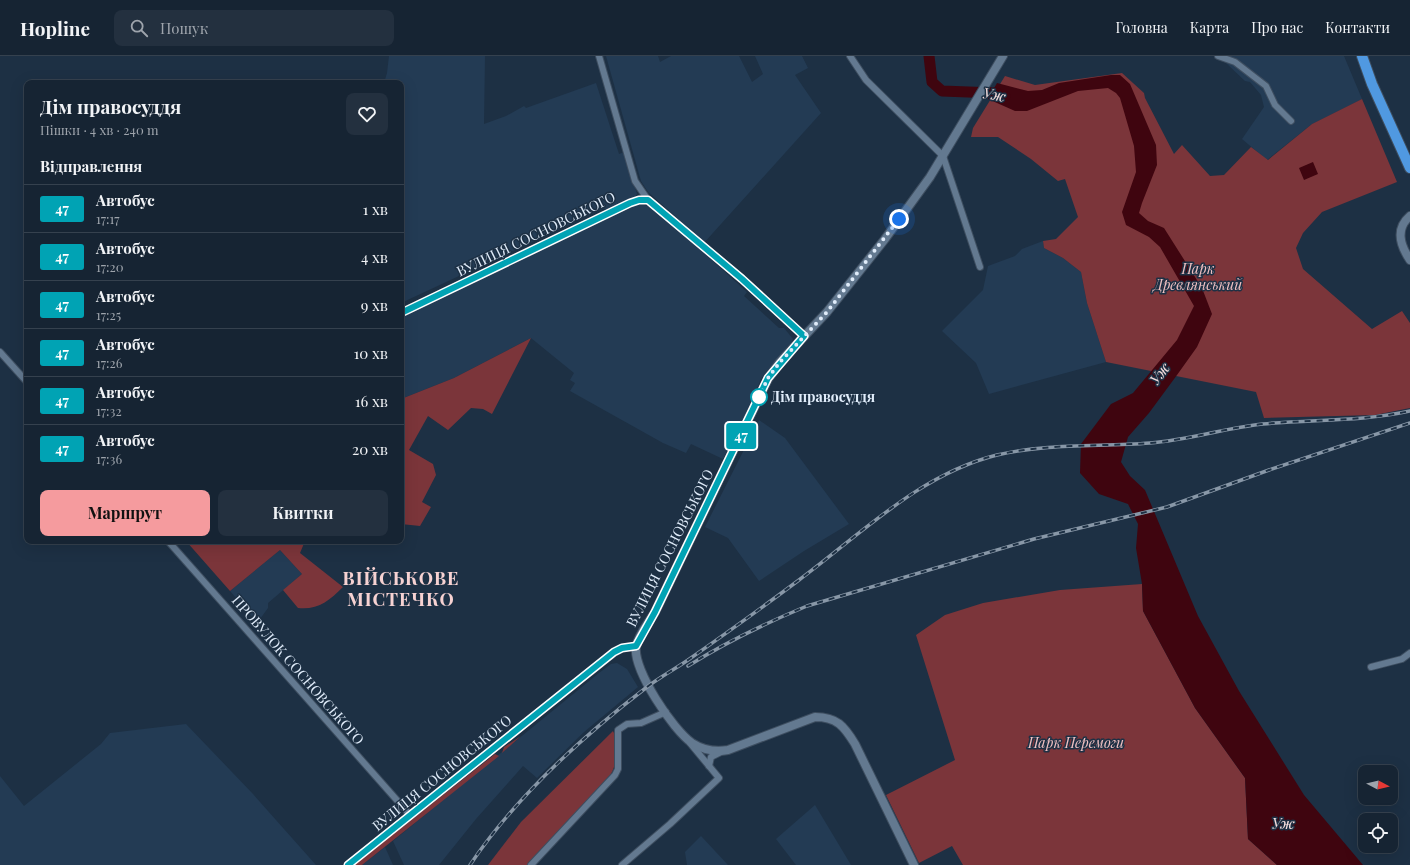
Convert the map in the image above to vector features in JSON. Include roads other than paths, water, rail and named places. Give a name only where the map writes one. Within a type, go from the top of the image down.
[{"type":"highway","points":[[1363,56],[1372,84],[1410,168]]},
{"type":"street","points":[[598,56],[635,181],[648,200],[742,279],[804,336]]},
{"type":"street","points":[[850,56],[866,80],[943,156],[980,267]]},
{"type":"street","name":"ВУЛИЦЯ СОСНОВСЬКОГО","points":[[348,865],[614,652],[622,648],[636,646],[659,605],[768,378],[827,312],[885,239],[943,156],[1003,56]]},
{"type":"street","points":[[1218,56],[1235,62],[1266,86],[1275,105],[1291,121]]},
{"type":"street","name":"ВУЛИЦЯ СОСНОВСЬКОГО","points":[[404,312],[630,203],[639,200],[648,200]]},
{"type":"street","points":[[1410,216],[1405,220],[1400,233],[1403,248],[1410,260]]},
{"type":"street","points":[[0,352],[24,379]]},
{"type":"street","name":"ПРОВУЛОК СОСНОВСЬКОГО","points":[[171,544],[410,815]]},
{"type":"street","points":[[622,865],[669,825],[718,778],[674,725],[651,691],[636,658],[636,646]]},
{"type":"street","points":[[1371,667],[1402,659],[1410,653]]},
{"type":"street","points":[[532,865],[615,775],[618,768],[618,730],[627,724],[641,723],[666,712]]},
{"type":"street","points":[[709,766],[711,757],[815,717],[825,717],[834,720],[845,728],[855,744],[914,865]]},
{"type":"street","points":[[687,739],[707,749],[728,750]]},
{"type":"water","name":"Уж","points":[[1120,75],[1130,84],[1156,145],[1157,165],[1139,213],[1148,221],[1164,228],[1202,288],[1212,314],[1197,347],[1149,413],[1128,437],[1121,462],[1130,476],[1145,490],[1198,616],[1239,691],[1304,795],[1363,865],[1277,865],[1248,839],[1245,778],[1195,708],[1143,611],[1142,584],[1136,548],[1138,524],[1128,504],[1099,494],[1080,473],[1081,444],[1111,404],[1133,393],[1177,340],[1194,306],[1160,247],[1149,237],[1126,225],[1122,212],[1136,172],[1134,146],[1120,98],[1116,93],[1108,88],[1078,91],[1027,111],[1015,111],[988,99],[997,83],[1028,91],[1042,90],[1059,83]]},
{"type":"water","points":[[1313,162],[1318,174],[1304,180],[1299,168]]},
{"type":"waterway","name":"Уж","points":[[929,56],[932,82],[942,91],[995,93],[1005,96]]},
{"type":"railway","points":[[470,865],[508,816],[551,769],[623,706],[652,683],[688,660],[785,590],[892,507],[942,476],[969,464],[997,455],[1016,451],[1054,447],[1150,443],[1263,424],[1355,419],[1392,415],[1410,411]]},
{"type":"railway","points":[[688,666],[746,633],[807,606],[1034,539],[1167,507],[1269,470],[1410,423]]},
{"type":"place","name":"Дім правосуддя","points":[[759,397]]},
{"type":"district","name":"ВІЙСЬКОВЕ МІСТЕЧКО","points":[[401,589]]},
{"type":"park label","name":"Парк Древлянський","points":[[1198,278]]},
{"type":"park label","name":"Парк Перемоги","points":[[1076,743]]}]
